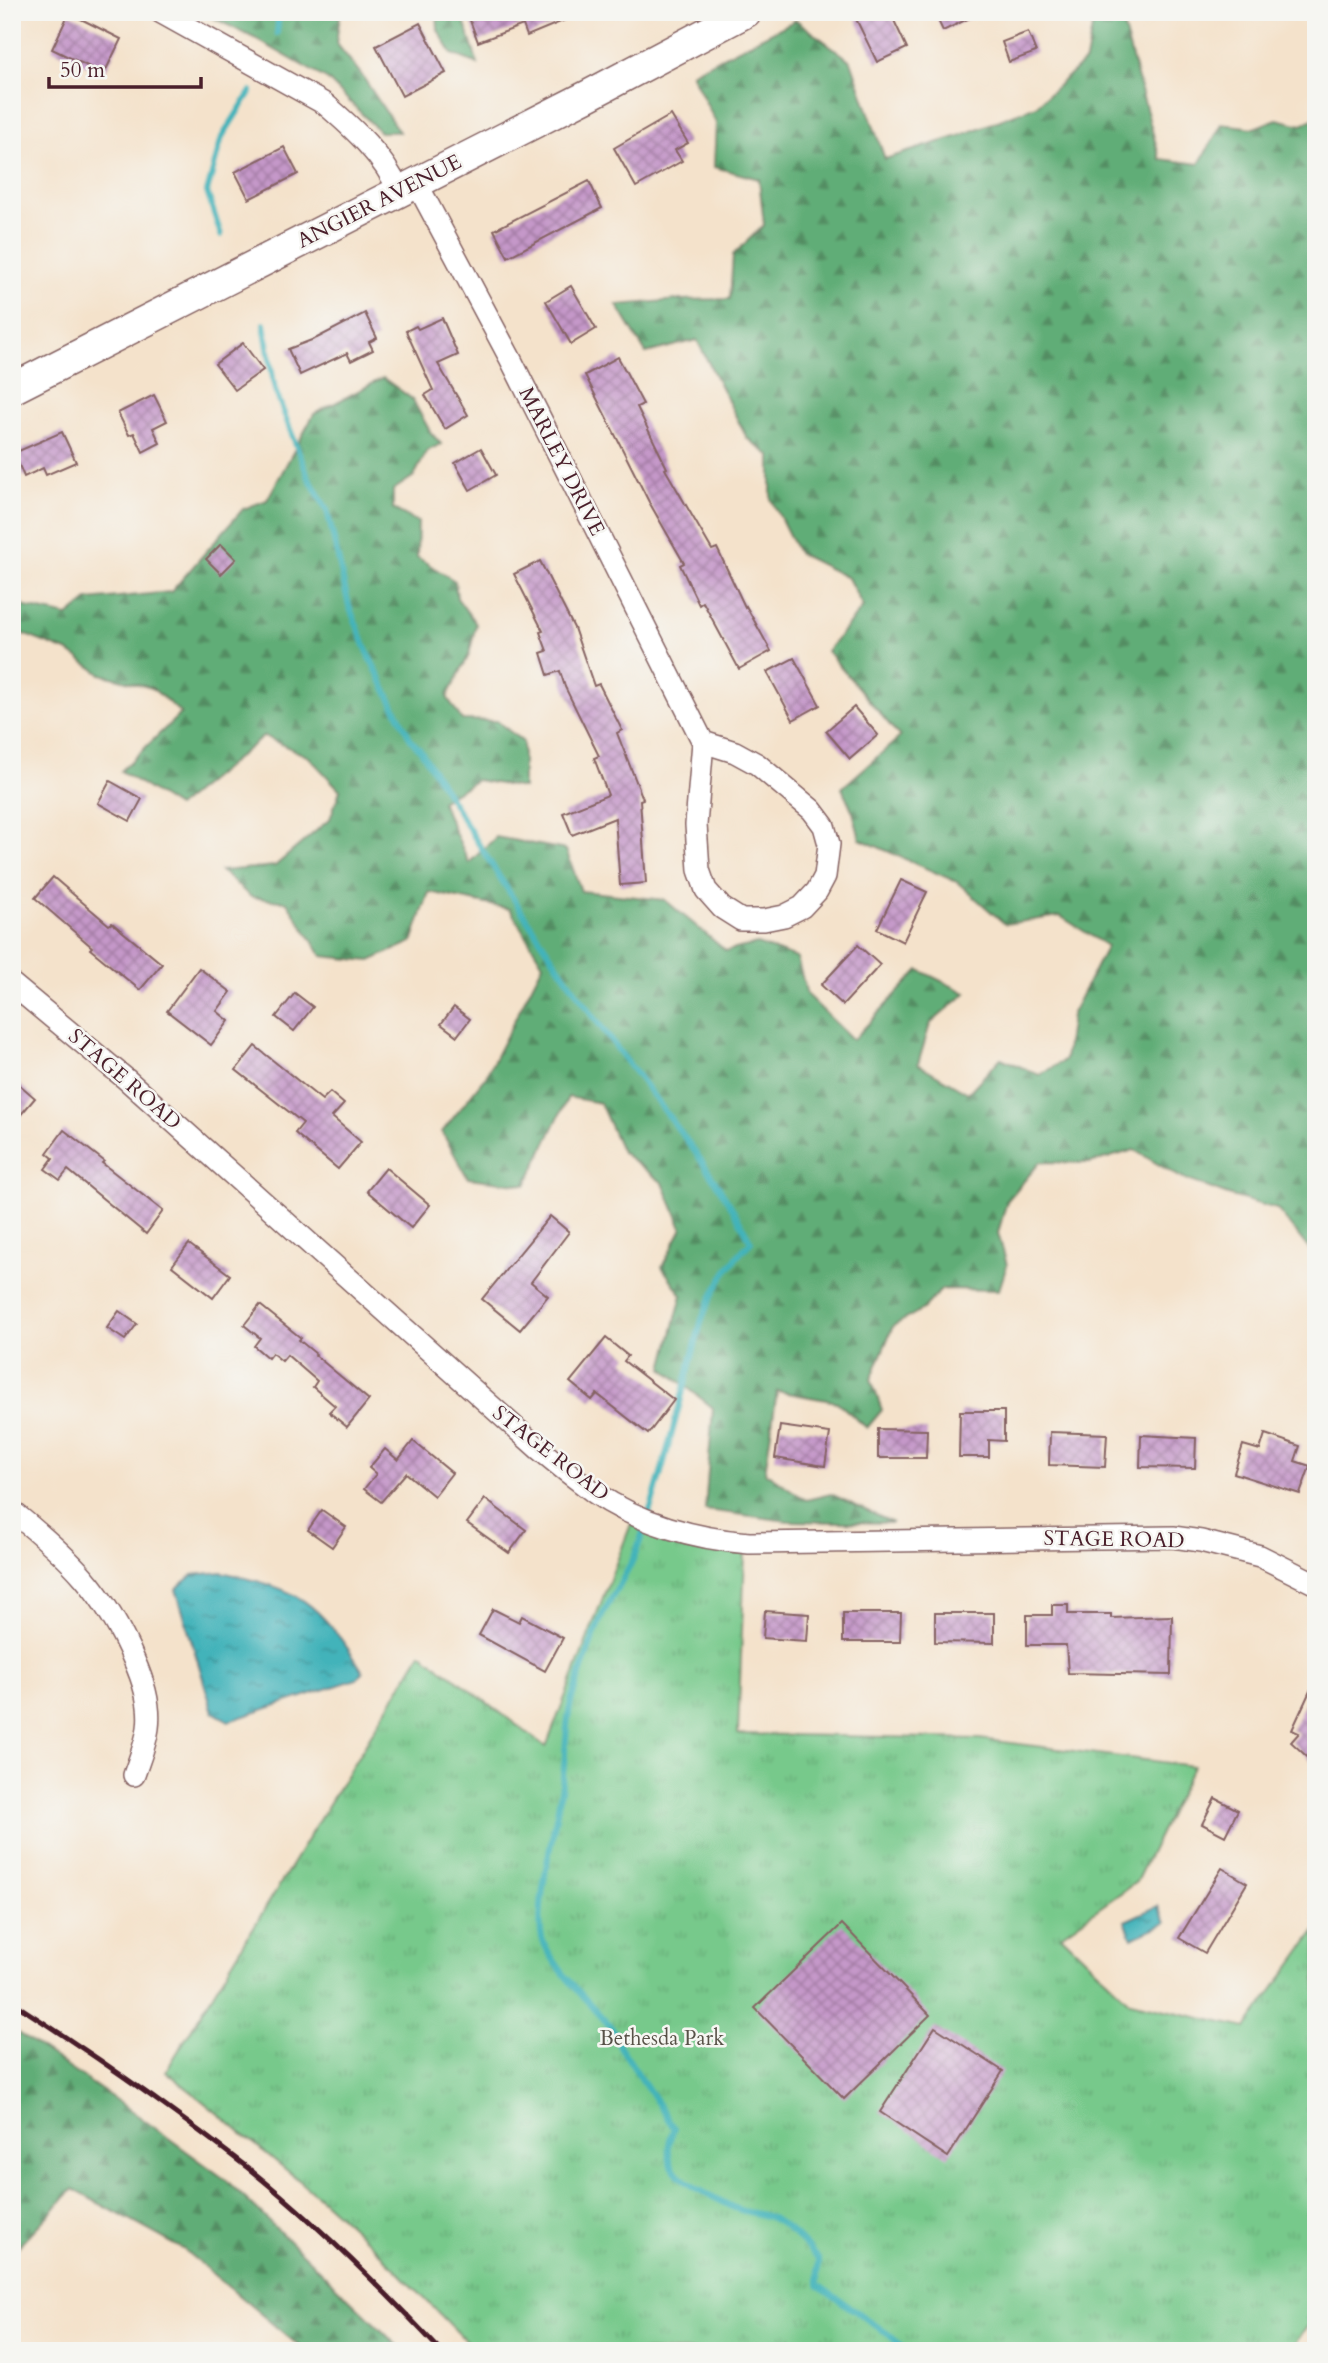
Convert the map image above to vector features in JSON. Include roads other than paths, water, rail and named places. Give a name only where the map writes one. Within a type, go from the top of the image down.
[{"type":"main road","name":"ANGIER AVENUE","points":[[15,381],[408,187],[746,12]]},
{"type":"street","name":"MARLEY DRIVE","points":[[160,12],[325,104],[377,154],[393,177],[408,187],[510,358],[703,742]]},
{"type":"street","points":[[703,742],[735,752],[757,764],[812,810],[824,826],[829,844],[825,876],[817,891],[802,907],[784,916],[764,920],[741,920],[722,908],[706,890],[699,870],[696,825],[703,742]]},
{"type":"street","name":"STAGE ROAD","points":[[12,984],[125,1079],[539,1449],[597,1494],[634,1513],[660,1524],[721,1541],[749,1543],[1174,1537],[1260,1556],[1316,1584]]},
{"type":"street","points":[[12,1511],[56,1547],[95,1588],[123,1634],[144,1683],[148,1727],[134,1775]]},
{"type":"water","points":[[222,1572],[275,1587],[304,1601],[329,1624],[363,1672],[357,1679],[229,1721],[213,1712],[176,1589],[192,1575]]},
{"type":"water","points":[[1158,1906],[1166,1923],[1132,1938],[1125,1921]]},
{"type":"waterway","points":[[277,33],[279,12]]},
{"type":"waterway","points":[[221,235],[207,192],[222,137],[251,91]]},
{"type":"waterway","points":[[264,324],[275,390],[308,476],[327,510],[349,606],[370,658],[411,740],[421,751],[545,946],[610,1039],[695,1152],[751,1242],[722,1278],[702,1319],[665,1460],[639,1544],[632,1563],[599,1623],[571,1700],[562,1783],[543,1887],[540,1927],[543,1941],[566,1976],[615,2032],[619,2045],[674,2128],[669,2153],[671,2163],[683,2179],[728,2205],[769,2217],[783,2225],[818,2259],[818,2285],[888,2334],[907,2351]]},
{"type":"railway","points":[[12,2002],[132,2082],[248,2168],[348,2256],[441,2351]]},
{"type":"park label","name":"Bethesda Park","points":[[662,2038]]}]
